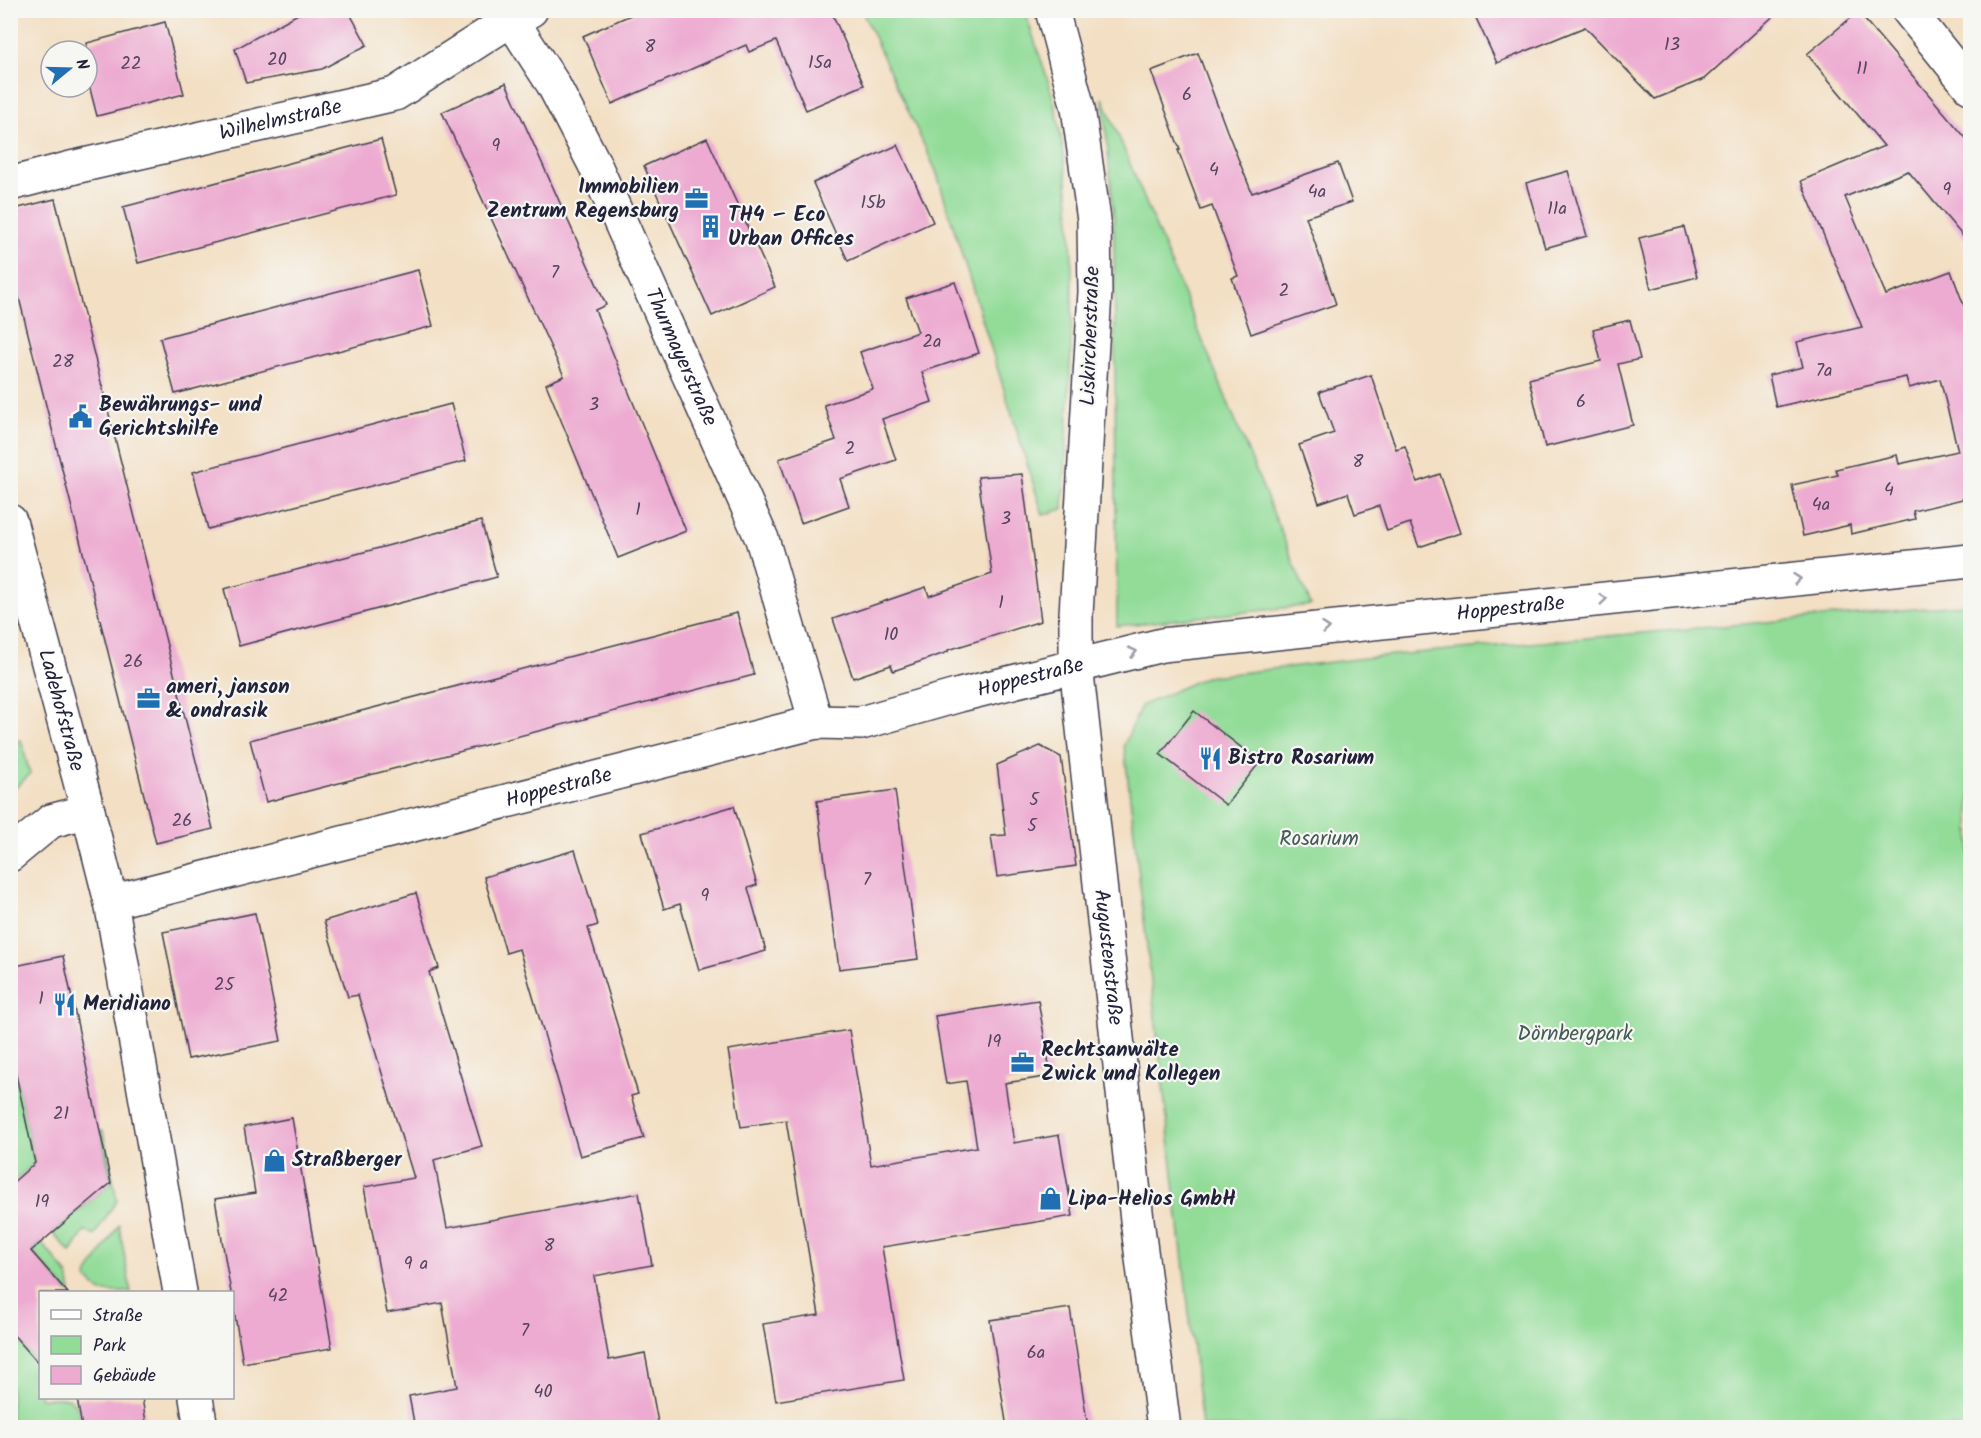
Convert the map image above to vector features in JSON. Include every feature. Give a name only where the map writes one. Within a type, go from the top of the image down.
[{"type":"street","name":"Liskircherstraße","points":[[1052,10],[1078,108],[1094,220],[1095,292],[1076,614],[1076,665]]},
{"type":"street","points":[[1908,10],[1971,87]]},
{"type":"street","name":"Wilhelmstraße","points":[[10,184],[395,94],[516,13]]},
{"type":"street","name":"Thurmayerstraße","points":[[516,13],[594,163],[762,539],[816,722]]},
{"type":"street","name":"Ladehofstraße","points":[[10,520],[111,902],[180,1291]]},
{"type":"street","name":"Hoppestraße","points":[[111,902],[816,722],[861,723],[1076,665],[1162,645],[1971,561]]},
{"type":"street","name":"Augustenstraße","points":[[1076,665],[1137,1220],[1164,1428]]},
{"type":"street","points":[[10,855],[51,820],[88,811]]},
{"type":"street","points":[[196,1399],[201,1428]]},
{"type":"green space","points":[[862,11],[1025,11],[1057,115],[1070,213],[1071,361],[1063,509],[1043,515],[936,171]]},
{"type":"green space","points":[[1103,98],[1311,605],[1117,626],[1114,218]]},
{"type":"green space","name":"Dörnbergpark","points":[[1970,604],[1970,1427],[1202,1427],[1124,745],[1141,706],[1205,677],[1382,656]]},
{"type":"green space","points":[[21,740],[30,774],[11,792],[11,759],[17,754],[13,742]]},
{"type":"green space","points":[[10,1047],[35,1163],[12,1183],[10,1181]]},
{"type":"green space","points":[[100,1131],[103,1131],[117,1200],[94,1236],[85,1230],[71,1253],[53,1233],[111,1183]]},
{"type":"green space","points":[[119,1225],[131,1291],[100,1291],[87,1279],[88,1273]]},
{"type":"green space","points":[[42,1243],[68,1275],[71,1291],[67,1291],[32,1251]]},
{"type":"green space","points":[[10,1331],[39,1364],[39,1399],[70,1399],[79,1409],[82,1427],[11,1427]]},
{"type":"building","points":[[305,10],[348,10],[367,45],[322,69],[246,83],[235,49]]},
{"type":"building","points":[[642,10],[831,11],[864,85],[806,110],[776,41],[749,52],[746,45],[612,104],[583,36]]},
{"type":"building","points":[[1493,10],[1780,10],[1704,79],[1655,99],[1585,27],[1497,63],[1476,18]]},
{"type":"building","points":[[1858,12],[1971,144],[1971,246],[1908,171],[1845,197],[1886,295],[1951,271],[1971,325],[1971,497],[1913,511],[1915,519],[1851,534],[1850,525],[1803,536],[1792,485],[1838,475],[1836,469],[1897,455],[1899,464],[1958,451],[1940,379],[1909,388],[1906,377],[1776,407],[1769,375],[1803,367],[1797,342],[1862,327],[1801,181],[1884,146],[1807,54]]},
{"type":"building","points":[[165,22],[184,94],[97,116],[93,99],[99,99],[99,40]]},
{"type":"building","points":[[1198,53],[1252,193],[1338,163],[1352,202],[1306,217],[1336,304],[1251,334],[1232,278],[1238,276],[1212,206],[1201,210],[1151,71]]},
{"type":"building","points":[[506,83],[606,305],[595,310],[686,531],[618,558],[546,384],[564,376],[442,112]]},
{"type":"building","name":"TH4 – Eco Urban Offices","points":[[707,138],[775,287],[712,316],[644,166]]},
{"type":"building","points":[[381,139],[396,195],[138,263],[123,207]]},
{"type":"building","points":[[898,145],[933,222],[848,261],[813,183]]},
{"type":"building","points":[[1568,171],[1587,236],[1545,248],[1526,183]]},
{"type":"building","points":[[55,199],[213,829],[156,843],[10,262],[10,210]]},
{"type":"building","points":[[1684,227],[1697,277],[1651,289],[1639,238]]},
{"type":"building","points":[[418,270],[433,326],[175,394],[160,338]]},
{"type":"building","points":[[955,282],[979,353],[922,372],[932,402],[882,419],[896,460],[840,479],[849,506],[801,523],[779,459],[836,440],[824,405],[873,389],[860,352],[918,332],[906,298]]},
{"type":"building","points":[[1630,320],[1640,359],[1618,364],[1633,425],[1545,447],[1529,379],[1601,361],[1593,329]]},
{"type":"building","points":[[1371,375],[1396,449],[1405,446],[1417,482],[1440,474],[1460,533],[1419,547],[1410,523],[1387,531],[1379,506],[1355,514],[1348,493],[1319,503],[1299,445],[1334,433],[1319,392]]},
{"type":"building","points":[[451,404],[466,461],[208,529],[193,472]]},
{"type":"building","points":[[1022,474],[1041,621],[948,650],[948,652],[893,671],[891,665],[853,678],[833,619],[926,587],[929,596],[992,574],[978,477]]},
{"type":"building","points":[[481,521],[497,577],[239,646],[224,589]]},
{"type":"building","points":[[737,613],[754,675],[266,802],[250,740]]},
{"type":"building","name":"Bistro Rosarium","points":[[1194,711],[1260,762],[1226,805],[1160,754]]},
{"type":"building","points":[[1040,746],[1061,757],[1076,866],[997,877],[991,836],[1006,835],[997,765]]},
{"type":"building","points":[[895,790],[918,959],[839,969],[817,801]]},
{"type":"building","points":[[734,806],[757,885],[748,888],[766,951],[699,970],[680,904],[664,909],[642,833]]},
{"type":"building","points":[[575,850],[598,925],[588,928],[638,1094],[631,1096],[644,1138],[580,1156],[519,949],[506,953],[484,877]]},
{"type":"building","points":[[416,893],[439,968],[429,972],[482,1146],[434,1160],[447,1228],[639,1193],[652,1265],[594,1276],[609,1360],[645,1353],[659,1428],[415,1428],[409,1396],[457,1387],[442,1303],[387,1313],[364,1187],[414,1178],[358,995],[348,997],[324,921]]},
{"type":"building","points":[[255,913],[281,1041],[188,1059],[163,932]]},
{"type":"building","points":[[63,956],[111,1183],[31,1251],[66,1291],[39,1291],[39,1364],[10,1331],[10,1185],[35,1163],[10,1047],[10,967]]},
{"type":"building","points":[[1038,1000],[1051,1076],[1005,1083],[1014,1143],[1059,1135],[1073,1216],[882,1247],[904,1380],[776,1401],[763,1324],[819,1315],[786,1120],[741,1127],[728,1050],[849,1030],[871,1165],[977,1147],[966,1081],[946,1084],[935,1016]]},
{"type":"building","points":[[292,1118],[332,1348],[243,1363],[234,1310],[234,1291],[231,1291],[215,1199],[255,1193],[244,1127]]},
{"type":"building","points":[[1070,1308],[1088,1428],[1007,1428],[990,1320]]},
{"type":"building","points":[[77,1399],[142,1399],[147,1428],[82,1428]]},
{"type":"place","name":"Immobilien Zentrum Regensburg","points":[[697,199]]},
{"type":"place","name":"TH4 – Eco Urban Offices","points":[[710,227]]},
{"type":"place","name":"Bewährungs- und Gerichtshilfe","points":[[81,417]]},
{"type":"place","name":"ameri, janson & ondrasik","points":[[148,699]]},
{"type":"place","name":"Bistro Rosarium","points":[[1210,758]]},
{"type":"place","name":"Meridiano","points":[[65,1004]]},
{"type":"place","name":"Rechtsanwälte Zwick und Kollegen","points":[[1023,1062]]},
{"type":"place","name":"Straßberger","points":[[274,1160]]},
{"type":"place","name":"Lipa-Helios GmbH","points":[[1050,1199]]},
{"type":"park label","name":"Rosarium","points":[[1319,839]]}]
